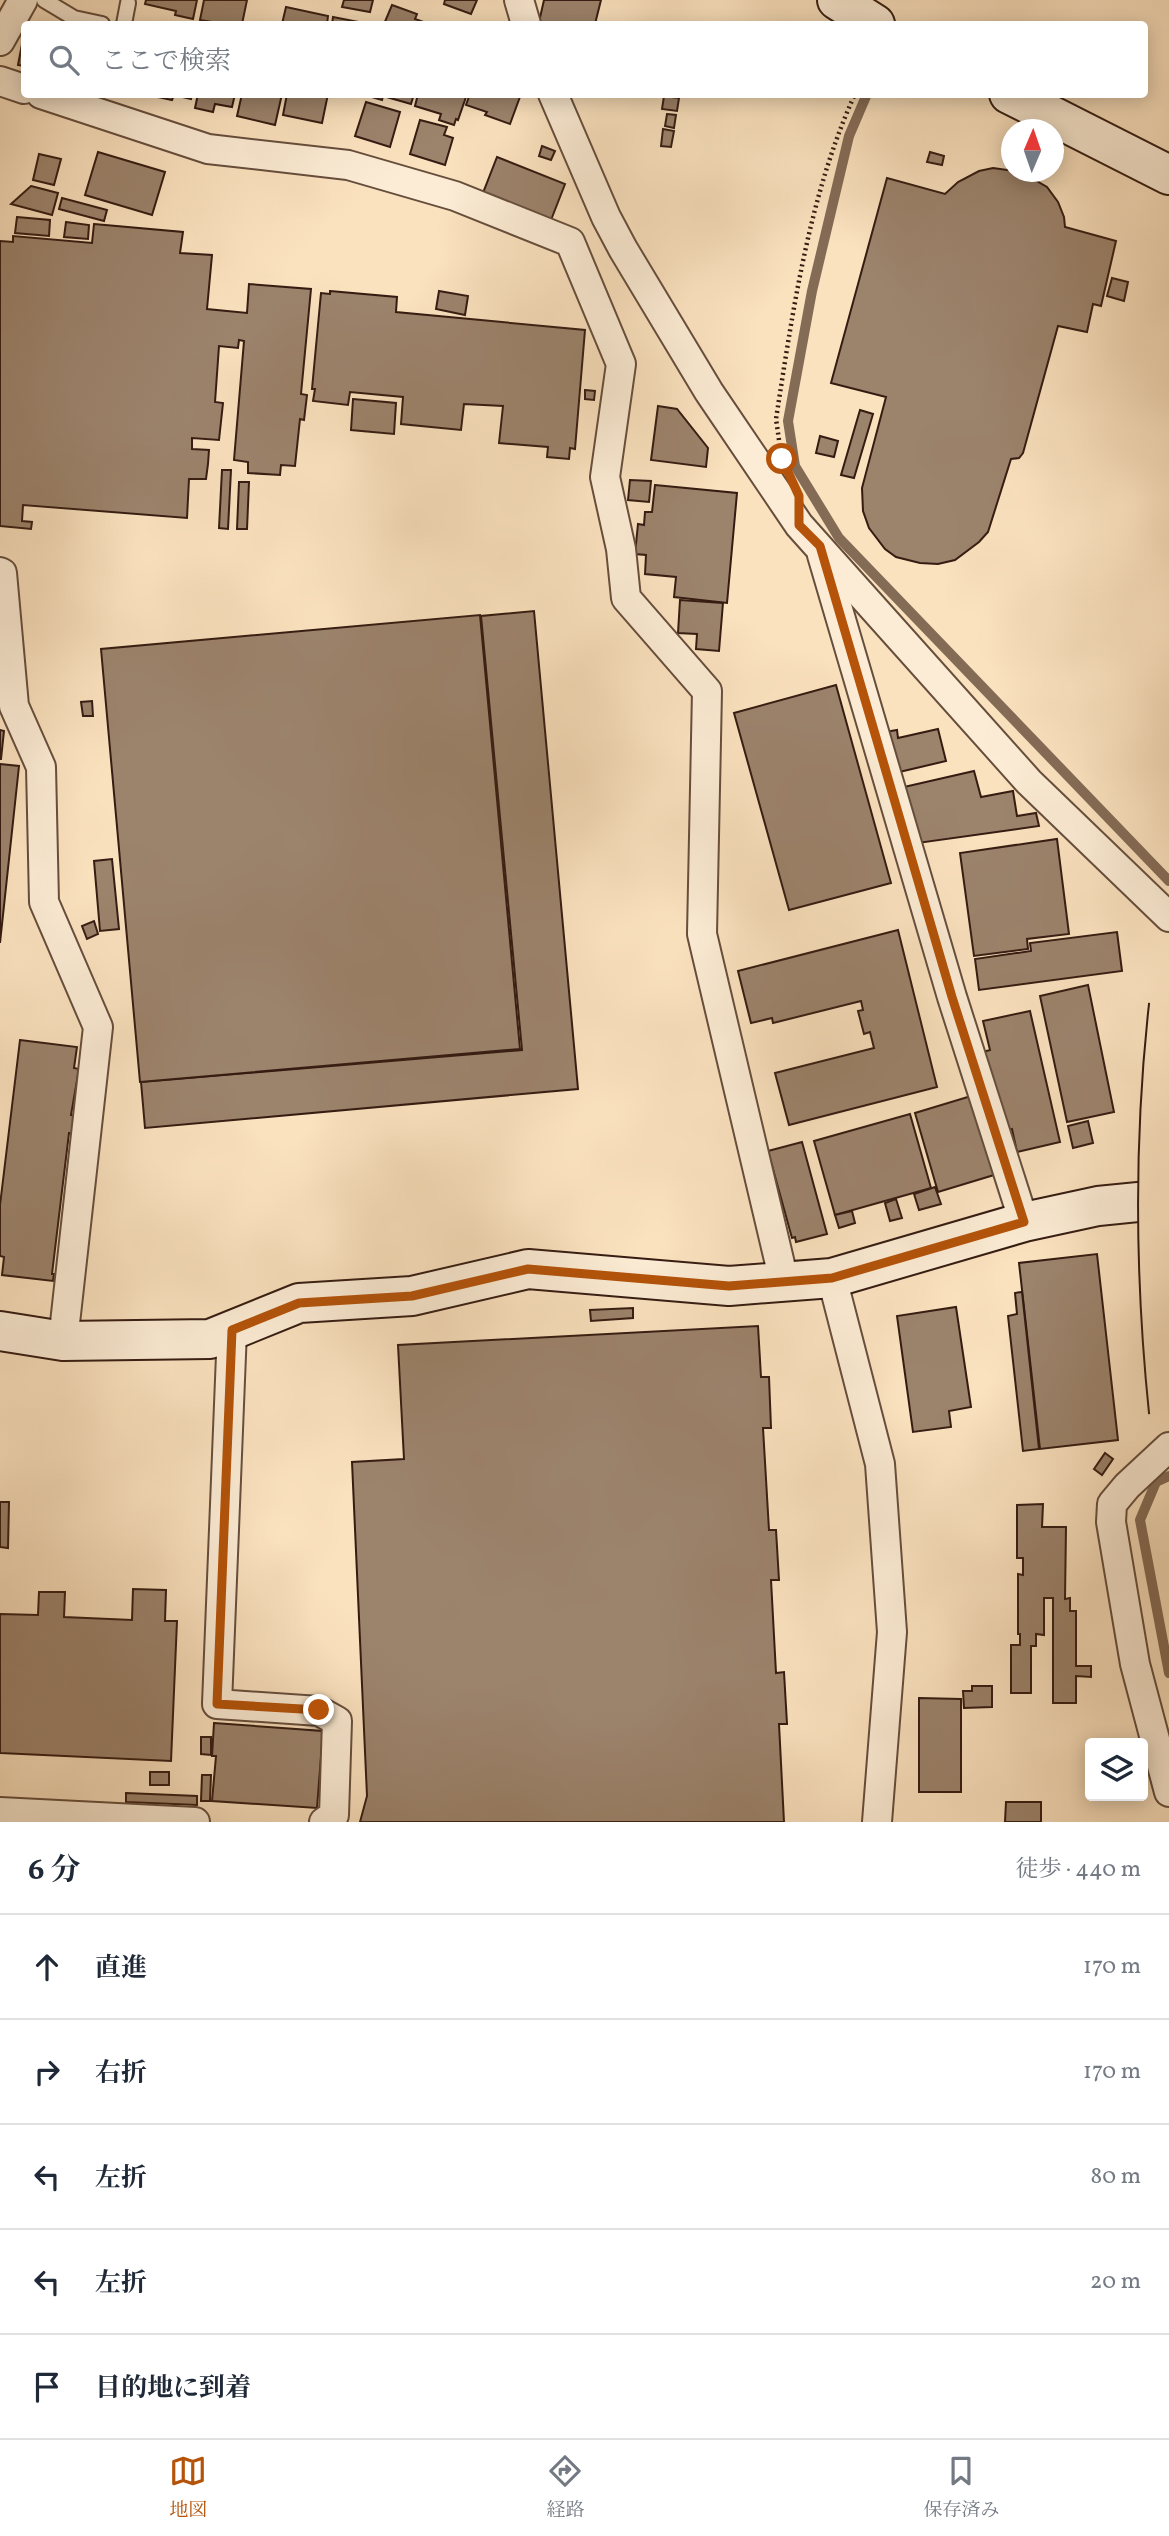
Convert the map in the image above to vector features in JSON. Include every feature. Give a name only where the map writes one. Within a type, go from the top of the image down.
[{"type":"highway","points":[[1169,1005],[1162,1066],[1158,1217],[1169,1412]]},
{"type":"street","points":[[0,41],[23,0]]},
{"type":"street","points":[[519,0],[525,21]]},
{"type":"street","points":[[837,0],[870,21]]},
{"type":"street","points":[[0,81],[21,88]]},
{"type":"street","points":[[53,98],[208,149],[348,165],[455,196],[570,242],[621,364],[604,477],[621,549],[626,598],[707,691],[702,934],[784,1281]]},
{"type":"street","points":[[555,98],[606,217],[623,249],[709,392],[799,525],[1029,782],[1169,917]]},
{"type":"street","points":[[1017,98],[1169,175]]},
{"type":"street","points":[[820,546],[952,997],[1024,1222]]},
{"type":"street","points":[[0,572],[14,706],[41,767],[44,902],[98,1027],[63,1341]]},
{"type":"street","points":[[0,1331],[63,1341],[210,1339],[299,1303],[412,1296],[528,1269],[729,1286],[832,1278],[1024,1222],[1098,1206],[1169,1199]]},
{"type":"street","points":[[832,1278],[880,1464],[892,1632],[877,1822]]},
{"type":"street","points":[[232,1330],[217,1704],[319,1710],[337,1721],[334,1815],[324,1822]]},
{"type":"street","points":[[1169,1447],[1127,1486],[1112,1504],[1111,1522],[1135,1664],[1169,1792]]},
{"type":"street","points":[[0,1812],[194,1822]]},
{"type":"lane","points":[[44,0],[74,18],[88,21]]},
{"type":"lane","points":[[125,21],[128,3]]},
{"type":"path","points":[[780,446],[776,419],[796,289],[836,136],[853,98]]},
{"type":"building","points":[[146,0],[197,0],[193,19],[175,15],[176,11],[145,4]]},
{"type":"building","points":[[204,0],[247,0],[243,21],[200,20]]},
{"type":"building","points":[[344,0],[373,0],[370,12],[342,7]]},
{"type":"building","points":[[445,0],[477,0],[471,14],[444,4]]},
{"type":"building","points":[[544,0],[601,0],[596,21],[539,21]]},
{"type":"building","points":[[392,5],[417,14],[415,19],[421,21],[385,21]]},
{"type":"building","points":[[286,7],[328,16],[327,21],[283,21]]},
{"type":"building","points":[[333,17],[354,21],[332,21]]},
{"type":"building","points":[[197,98],[234,98],[232,107],[215,104],[213,112],[195,108]]},
{"type":"building","points":[[241,98],[281,98],[275,125],[237,116]]},
{"type":"building","points":[[286,98],[327,98],[322,123],[283,115]]},
{"type":"building","points":[[390,98],[413,98],[411,104]]},
{"type":"building","points":[[417,98],[466,98],[454,125],[439,120],[441,114],[415,106]]},
{"type":"building","points":[[469,98],[520,98],[510,124],[466,105]]},
{"type":"building","points":[[664,98],[679,98],[677,111],[662,109]]},
{"type":"building","points":[[366,102],[400,112],[390,147],[355,136]]},
{"type":"building","points":[[667,114],[676,115],[674,128],[665,126]]},
{"type":"building","points":[[420,120],[447,127],[444,135],[453,138],[445,165],[410,154]]},
{"type":"building","points":[[663,129],[674,131],[671,147],[661,146]]},
{"type":"building","points":[[542,146],[555,151],[551,160],[539,156]]},
{"type":"building","points":[[98,152],[165,172],[152,215],[85,195]]},
{"type":"building","points":[[930,152],[944,156],[942,165],[927,162]]},
{"type":"building","points":[[39,154],[61,159],[54,185],[33,180]]},
{"type":"building","points":[[497,157],[565,184],[551,220],[483,193]]},
{"type":"building","points":[[1001,169],[1001,182],[1038,182],[1047,187],[1058,202],[1065,227],[1116,241],[1101,306],[1093,304],[1087,332],[1058,326],[1023,453],[1019,458],[1011,459],[988,532],[955,560],[938,564],[920,563],[896,557],[885,549],[869,528],[863,511],[862,488],[886,397],[831,383],[887,178],[945,194],[958,182],[979,171]]},
{"type":"building","points":[[31,186],[58,193],[52,215],[11,204]]},
{"type":"building","points":[[62,198],[107,210],[104,221],[59,209]]},
{"type":"building","points":[[17,217],[50,220],[49,236],[15,233]]},
{"type":"building","points":[[66,222],[89,225],[88,239],[64,237]]},
{"type":"building","points":[[94,224],[183,232],[180,253],[212,255],[207,309],[247,313],[249,284],[311,289],[301,394],[307,395],[304,420],[300,419],[295,466],[281,465],[280,475],[248,473],[248,462],[234,460],[244,341],[239,340],[238,348],[219,346],[215,402],[223,403],[219,440],[192,438],[192,449],[209,450],[206,479],[189,479],[187,518],[23,505],[22,521],[32,522],[31,529],[0,526],[0,241],[13,242],[13,236],[92,243]]},
{"type":"building","points":[[1112,278],[1128,282],[1124,301],[1107,296]]},
{"type":"building","points":[[330,291],[397,297],[396,312],[585,330],[575,449],[570,448],[569,459],[547,457],[548,447],[499,443],[503,406],[464,404],[461,430],[401,424],[403,397],[350,392],[348,405],[313,401],[321,293],[330,294]]},
{"type":"building","points":[[439,291],[468,296],[465,315],[436,309]]},
{"type":"building","points":[[585,390],[595,391],[594,400],[585,399]]},
{"type":"building","points":[[353,399],[396,403],[394,434],[351,430]]},
{"type":"building","points":[[658,406],[677,409],[708,448],[706,467],[651,460]]},
{"type":"building","points":[[860,410],[873,414],[854,478],[841,475]]},
{"type":"building","points":[[820,436],[838,441],[834,457],[816,453]]},
{"type":"building","points":[[222,470],[231,470],[228,529],[219,528]]},
{"type":"building","points":[[630,480],[651,481],[649,502],[628,500]]},
{"type":"building","points":[[239,482],[249,482],[247,529],[237,529]]},
{"type":"building","points":[[655,485],[737,493],[727,603],[674,597],[676,577],[645,574],[646,555],[635,554],[638,524],[644,525],[645,512],[652,512]]},
{"type":"building","points":[[680,600],[723,603],[719,651],[696,649],[697,634],[678,633]]},
{"type":"building","points":[[534,611],[578,1089],[145,1128],[141,1082],[522,1050],[481,616]]},
{"type":"building","points":[[480,615],[520,1049],[140,1082],[101,649]]},
{"type":"building","points":[[836,685],[891,883],[789,910],[734,713]]},
{"type":"building","points":[[92,701],[93,716],[83,716],[81,702]]},
{"type":"building","points":[[938,729],[946,761],[895,773],[885,732],[897,730],[898,738]]},
{"type":"building","points":[[0,730],[4,731],[1,759],[0,759]]},
{"type":"building","points":[[0,764],[19,766],[0,943]]},
{"type":"building","points":[[974,771],[981,797],[1013,791],[1017,816],[1036,813],[1039,826],[918,843],[904,787]]},
{"type":"building","points":[[1057,839],[1069,934],[1027,939],[1028,949],[974,956],[960,853]]},
{"type":"building","points":[[112,859],[119,929],[100,931],[94,861]]},
{"type":"building","points":[[94,921],[98,934],[87,939],[82,926]]},
{"type":"building","points":[[898,930],[937,1087],[789,1125],[775,1073],[874,1048],[870,1032],[864,1034],[858,1011],[863,1010],[861,1001],[773,1023],[772,1018],[751,1023],[738,971]]},
{"type":"building","points":[[1117,932],[1122,971],[979,990],[975,959],[1031,951],[1030,943]]},
{"type":"building","points":[[1088,985],[1114,1112],[1067,1122],[1040,996]]},
{"type":"building","points":[[1030,1011],[1060,1142],[1017,1152],[1012,1129],[1005,1131],[983,1052],[990,1050],[983,1021]]},
{"type":"building","points":[[20,1040],[77,1047],[74,1068],[79,1069],[71,1115],[75,1116],[73,1134],[69,1133],[53,1281],[2,1275],[4,1257],[0,1256],[0,1205]]},
{"type":"building","points":[[971,1096],[994,1175],[938,1192],[915,1113]]},
{"type":"building","points":[[910,1114],[931,1188],[835,1215],[814,1141]]},
{"type":"building","points":[[1088,1121],[1093,1143],[1073,1148],[1068,1126]]},
{"type":"building","points":[[802,1142],[827,1234],[796,1242],[795,1237],[792,1238],[768,1151]]},
{"type":"building","points":[[935,1187],[941,1204],[919,1210],[914,1194]]},
{"type":"building","points":[[896,1199],[902,1218],[890,1221],[885,1203]]},
{"type":"building","points":[[852,1211],[855,1223],[839,1228],[835,1215]]},
{"type":"building","points":[[1097,1254],[1118,1440],[1040,1449],[1019,1263]]},
{"type":"building","points":[[1022,1292],[1039,1449],[1023,1451],[1008,1316],[1017,1314],[1015,1293]]},
{"type":"building","points":[[956,1307],[971,1407],[949,1411],[951,1427],[913,1432],[897,1316]]},
{"type":"building","points":[[633,1308],[633,1318],[591,1321],[590,1310]]},
{"type":"building","points":[[758,1326],[761,1377],[769,1377],[771,1428],[763,1428],[769,1530],[776,1530],[779,1580],[771,1580],[776,1673],[784,1672],[787,1724],[779,1724],[784,1822],[360,1822],[367,1796],[352,1462],[404,1459],[398,1345]]},
{"type":"building","points":[[1105,1453],[1113,1459],[1102,1475],[1094,1469]]},
{"type":"building","points":[[0,1502],[9,1502],[8,1548],[0,1547]]},
{"type":"building","points":[[1043,1504],[1042,1527],[1066,1527],[1065,1599],[1070,1598],[1070,1611],[1076,1611],[1076,1666],[1091,1666],[1091,1677],[1076,1676],[1076,1703],[1053,1703],[1053,1598],[1044,1598],[1044,1635],[1036,1634],[1036,1646],[1031,1646],[1031,1693],[1011,1693],[1011,1645],[1020,1645],[1018,1574],[1023,1575],[1023,1558],[1017,1558],[1017,1505]]},
{"type":"building","points":[[133,1589],[166,1590],[165,1621],[177,1621],[171,1761],[0,1753],[0,1614],[38,1615],[39,1592],[65,1592],[64,1617],[132,1620]]},
{"type":"building","points":[[972,1686],[992,1686],[992,1707],[964,1708],[963,1691],[972,1691]]},
{"type":"building","points":[[919,1698],[961,1699],[961,1792],[919,1792]]},
{"type":"building","points":[[214,1723],[323,1731],[317,1808],[212,1801],[216,1756],[212,1756]]},
{"type":"building","points":[[201,1737],[211,1737],[211,1755],[201,1754]]},
{"type":"building","points":[[150,1772],[169,1772],[169,1785],[150,1785]]},
{"type":"building","points":[[202,1775],[211,1775],[210,1801],[201,1801]]},
{"type":"building","points":[[126,1793],[197,1796],[197,1805],[126,1802]]},
{"type":"building","points":[[1006,1802],[1041,1802],[1041,1822],[1005,1822]]},
{"type":"waterway","points":[[865,98],[849,136],[812,291],[788,421],[795,466],[839,538],[1169,881]]},
{"type":"waterway","points":[[1169,1476],[1156,1482],[1140,1520],[1169,1673]]},
{"type":"route","points":[[319,1710],[217,1704],[232,1330],[299,1303],[412,1296],[528,1269],[729,1286],[832,1278],[1024,1222],[952,997],[820,546],[799,525],[799,496],[782,459]]}]
